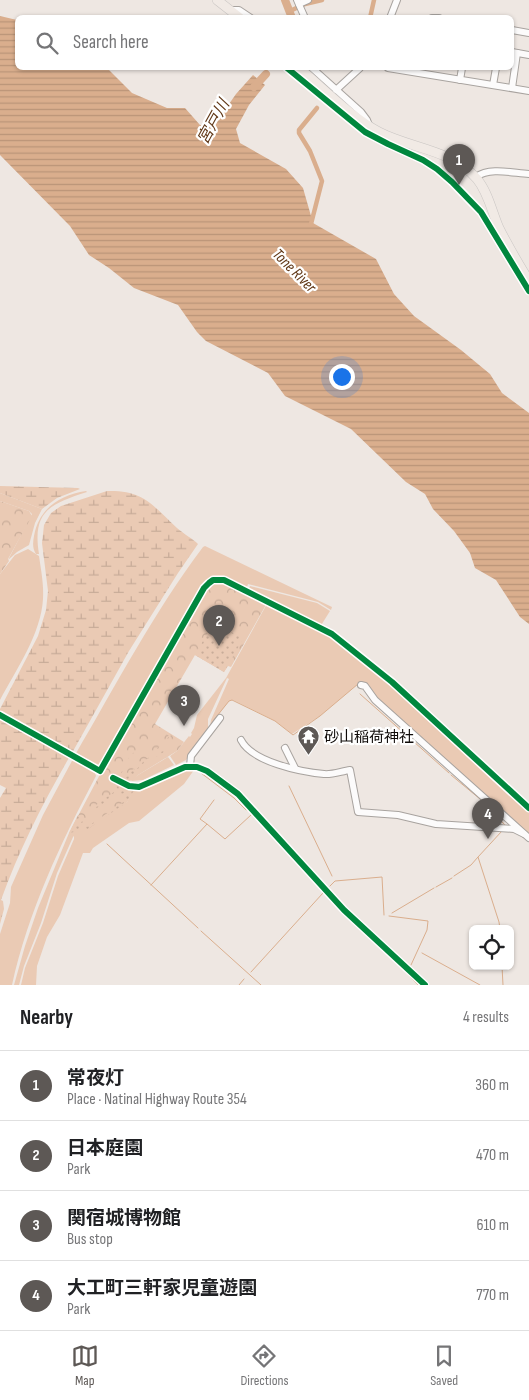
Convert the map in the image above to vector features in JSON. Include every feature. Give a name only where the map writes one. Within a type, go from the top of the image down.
[{"type":"highway","points":[[217,0],[237,15]]},
{"type":"highway","points":[[301,70],[369,125],[388,136],[440,153],[459,164],[476,178],[482,186],[504,238],[529,280]]},
{"type":"street","points":[[299,4],[308,0]]},
{"type":"street","points":[[391,15],[396,0]]},
{"type":"street","points":[[232,10],[240,10],[247,15]]},
{"type":"street","points":[[514,30],[529,33]]},
{"type":"street","points":[[514,52],[529,54]]},
{"type":"street","points":[[314,70],[360,112],[369,125]]},
{"type":"street","points":[[336,90],[358,70]]},
{"type":"street","points":[[423,70],[460,80],[529,91]]},
{"type":"street","points":[[460,80],[462,70]]},
{"type":"street","points":[[493,85],[496,70]]},
{"type":"street","points":[[512,88],[513,70]]},
{"type":"street","points":[[476,178],[488,171],[529,174]]},
{"type":"street","points":[[361,685],[364,686],[375,700],[527,836]]},
{"type":"street","points":[[190,766],[192,754],[220,718]]},
{"type":"street","points":[[240,740],[245,748],[277,765],[324,774],[350,770],[356,810],[358,812],[398,815],[444,825],[505,829],[527,836]]},
{"type":"street","points":[[285,748],[295,768]]},
{"type":"street","points":[[113,778],[128,786],[139,787],[190,766],[207,771],[238,794],[344,910],[425,985]]},
{"type":"green space","points":[[0,486],[80,489],[57,498],[42,509],[0,493]]},
{"type":"green space","points":[[107,491],[120,491],[140,496],[198,544],[129,651],[72,753],[57,744],[53,747],[70,756],[41,809],[16,863],[1,900],[3,901],[4,909],[0,924],[0,798],[6,788],[0,785],[0,709],[38,636],[46,610],[48,591],[42,543],[44,525],[51,513],[61,506]]},
{"type":"green space","points":[[87,492],[63,501],[46,511],[52,504],[68,496]]},
{"type":"green space","points":[[0,493],[42,509],[35,523],[29,545],[8,560],[32,514],[29,511],[0,501]]},
{"type":"green space","points":[[0,501],[29,511],[32,516],[8,559],[9,561],[0,574]]},
{"type":"green space","points":[[46,511],[38,528],[39,554],[36,554],[33,547],[37,526]]},
{"type":"green space","points":[[205,546],[332,607],[331,610],[318,602],[248,584],[246,590],[223,580],[208,583],[203,588],[102,766],[96,767],[75,755],[168,597]]},
{"type":"green space","points":[[28,549],[39,556],[43,588],[41,612],[38,625],[27,651],[0,700],[0,574],[15,555]]},
{"type":"green space","points":[[217,580],[244,590],[267,603],[231,667],[228,666],[224,672],[195,655],[155,724],[184,742],[177,751],[138,775],[134,780],[128,781],[134,790],[127,802],[88,829],[69,833],[125,727],[206,586],[212,581]]},
{"type":"green space","points":[[250,586],[317,603],[330,611],[320,627],[248,591]]},
{"type":"green space","points":[[268,602],[326,632],[358,656],[526,807],[529,813],[529,836],[358,684],[320,716],[292,734],[275,721],[233,700],[229,701],[210,726],[229,679],[227,678],[208,719],[206,734],[186,760],[176,765],[170,756],[192,734],[197,715],[226,678]]},
{"type":"green space","points":[[212,625],[244,637],[224,672],[195,655]]},
{"type":"green space","points":[[166,732],[171,735],[163,748],[165,751],[147,763],[132,779],[128,781],[120,777],[119,774],[125,764],[131,755],[137,750],[140,755],[136,754],[131,757],[132,760],[129,760],[121,774],[127,777],[133,769],[136,770],[144,761],[158,751],[159,746],[162,748],[169,736]]},
{"type":"green space","points":[[168,757],[174,765],[143,780],[131,781],[138,775]]},
{"type":"green space","points":[[73,759],[94,770],[96,776],[70,826],[36,904],[12,985],[0,985],[0,934],[10,903],[11,887],[43,815]]},
{"type":"green space","points":[[194,770],[184,784],[139,821],[129,823],[93,848],[90,853],[83,853],[60,915],[47,937],[37,966],[36,985],[21,985],[25,968],[43,923],[58,876],[74,839],[73,837],[57,873],[19,985],[14,985],[38,908],[69,833],[127,802],[133,791],[148,788],[176,774]]},
{"type":"green space","points":[[116,783],[134,790],[127,802],[88,829],[69,833],[78,815],[83,822],[80,824],[82,827],[85,825],[87,827],[125,801],[124,798],[126,796],[124,793],[121,794],[119,792],[94,810],[92,808],[118,789],[115,785]]},
{"type":"water","name":"Tone River","points":[[0,16],[15,20],[15,70],[109,70],[132,93],[167,108],[185,108],[200,125],[215,124],[236,94],[253,75],[265,85],[249,105],[236,129],[240,143],[286,169],[303,188],[313,223],[376,259],[394,294],[414,316],[490,374],[502,393],[529,413],[529,624],[520,617],[496,580],[475,568],[470,553],[454,531],[433,509],[425,494],[406,482],[351,429],[285,396],[268,373],[206,341],[197,332],[178,305],[134,288],[89,255],[70,226],[0,155]]},
{"type":"waterway","name":"宮戸川","points":[[285,0],[291,15]]},
{"type":"waterway","points":[[290,11],[305,4],[322,0]]},
{"type":"waterway","points":[[371,15],[374,0]]},
{"type":"waterway","name":"宮戸川","points":[[254,87],[266,74]]},
{"type":"waterway","points":[[311,224],[322,181],[299,130],[317,108]]},
{"type":"waterway","points":[[213,721],[229,701],[232,700],[275,721],[293,735],[320,716],[358,684]]},
{"type":"waterway","points":[[360,694],[449,773]]},
{"type":"waterway","points":[[201,773],[234,798],[246,810]]},
{"type":"waterway","points":[[451,775],[480,799],[506,826]]},
{"type":"waterway","points":[[289,786],[332,876]]},
{"type":"waterway","points":[[207,824],[200,819],[214,800]]},
{"type":"waterway","points":[[151,885],[207,824],[225,839],[251,815]]},
{"type":"waterway","points":[[499,925],[478,857],[502,831]]},
{"type":"waterway","points":[[107,844],[198,928]]},
{"type":"waterway","points":[[454,876],[471,865],[478,857]]},
{"type":"waterway","points":[[330,886],[335,881],[382,877],[384,915]]},
{"type":"waterway","points":[[436,887],[452,878]]},
{"type":"waterway","points":[[392,913],[434,888]]},
{"type":"waterway","points":[[251,972],[323,893]]},
{"type":"waterway","points":[[389,916],[428,921],[427,930],[411,965]]},
{"type":"waterway","points":[[201,931],[261,985]]},
{"type":"waterway","points":[[422,953],[480,985]]},
{"type":"waterway","points":[[502,970],[503,985]]},
{"type":"waterway","points":[[405,972],[418,985]]},
{"type":"waterway","points":[[239,985],[244,979]]},
{"type":"cycle path","points":[[289,70],[365,132],[423,160],[452,182],[481,212],[529,291]]},
{"type":"cycle path","points":[[0,715],[100,771],[204,588],[213,580],[224,580],[332,634],[392,682],[529,808]]},
{"type":"cycle path","points":[[113,778],[129,786],[139,787],[185,767],[197,767],[207,771],[238,794],[344,910],[425,985]]},
{"type":"place","name":"常夜灯","points":[[459,185]]},
{"type":"place","name":"日本庭園","points":[[219,646]]},
{"type":"place","name":"関宿城博物館","points":[[184,726]]},
{"type":"place","name":"砂山稲荷神社","points":[[308,756]]},
{"type":"place","name":"大工町三軒家児童遊園","points":[[488,839]]}]
